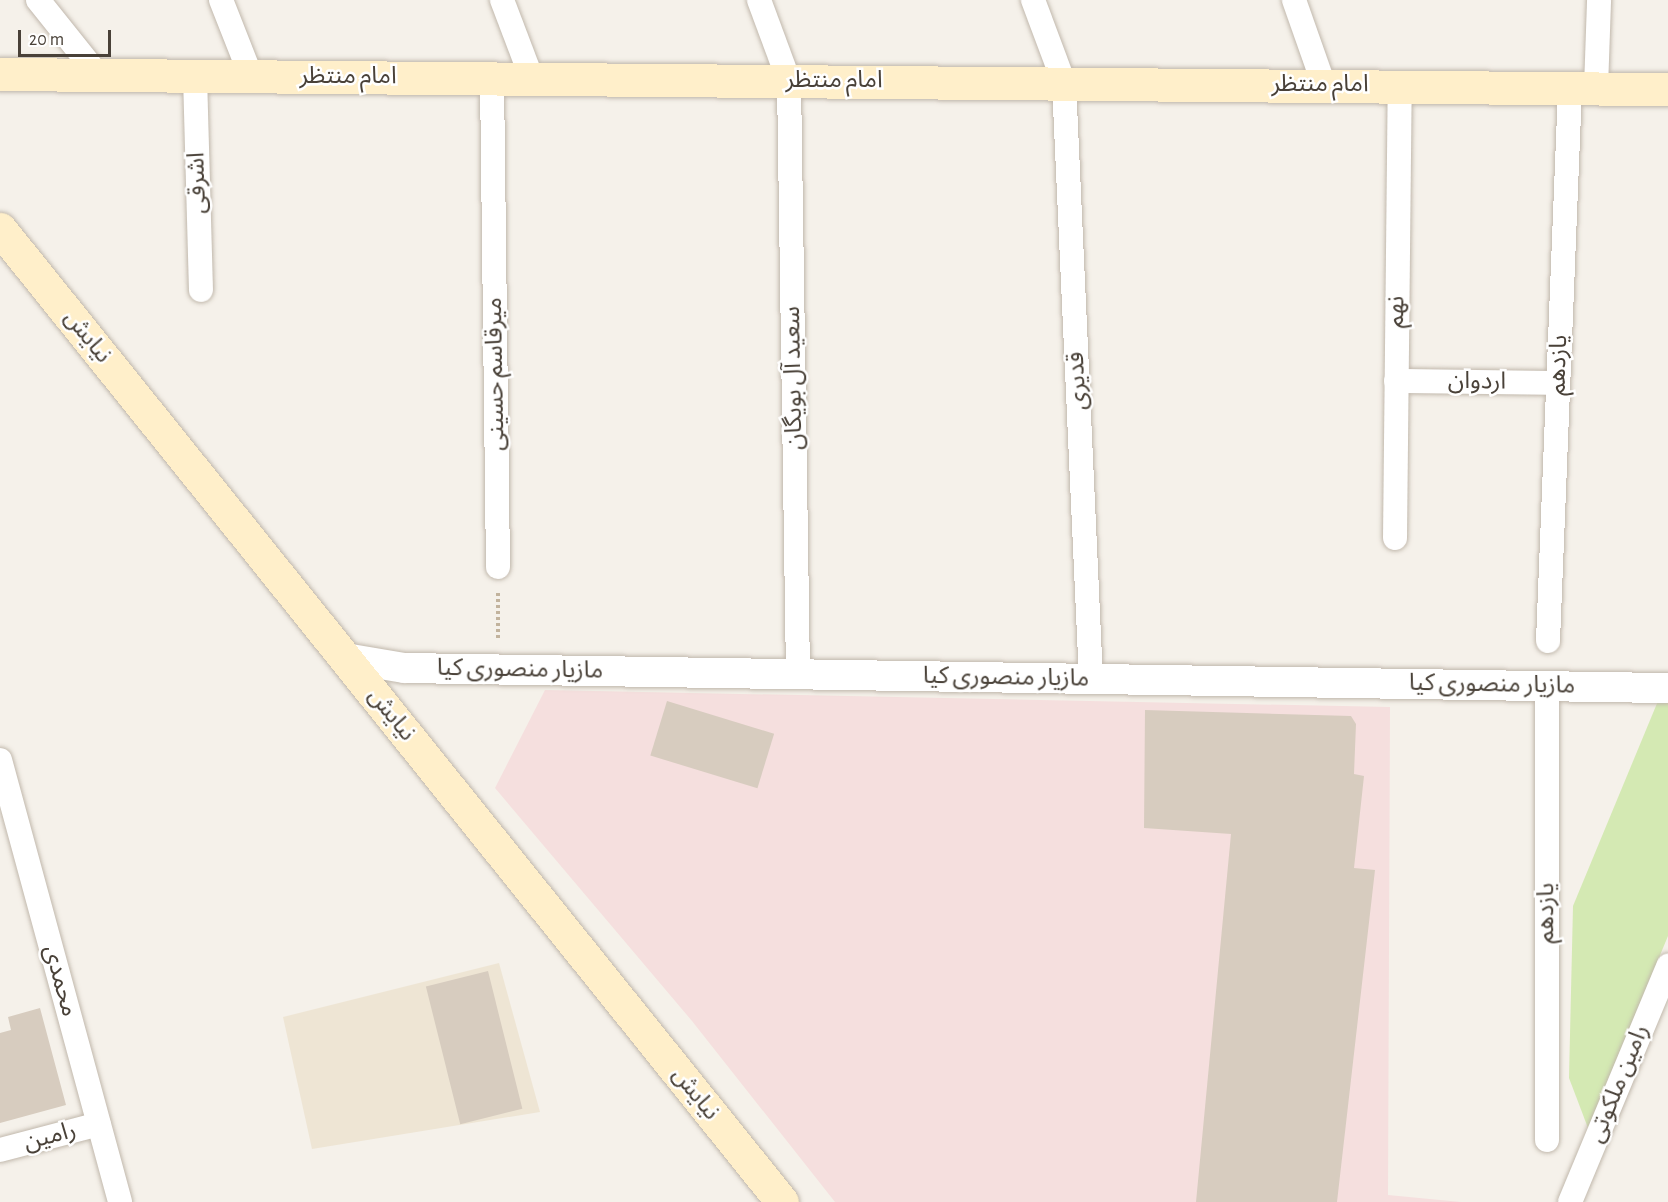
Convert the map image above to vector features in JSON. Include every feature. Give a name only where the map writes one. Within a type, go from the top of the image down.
[{"type":"main road","name":"امام منتظر","points":[[0,74],[1668,89]]},
{"type":"main road","name":"نیایش","points":[[2,235],[782,1202]]},
{"type":"street","points":[[38,0],[98,75]]},
{"type":"street","points":[[221,0],[251,76]]},
{"type":"street","points":[[502,0],[532,79]]},
{"type":"street","name":"سعید آل بویگان","points":[[759,0],[789,81],[798,675]]},
{"type":"street","name":"قدیری","points":[[1033,0],[1064,83],[1091,679]]},
{"type":"street","points":[[1294,0],[1324,85]]},
{"type":"street","name":"یازدهم","points":[[1548,641],[1558,383],[1583,88],[1599,0]]},
{"type":"street","name":"اشرقی","points":[[195,76],[201,290]]},
{"type":"street","name":"میرقاسم حسینی","points":[[492,78],[498,567]]},
{"type":"street","name":"نهم","points":[[1395,538],[1400,86]]},
{"type":"street","name":"اردوان","points":[[1396,381],[1558,383]]},
{"type":"street","name":"مازیار منصوری کیا","points":[[345,658],[404,668],[1668,688]]},
{"type":"street","name":"یازدهم","points":[[1546,686],[1547,1140]]},
{"type":"street","name":"محمدی","points":[[0,760],[3,786],[120,1202]]},
{"type":"street","name":"رامین ملکوتی","points":[[1570,1202],[1668,966]]},
{"type":"street","name":"رامین","points":[[0,1150],[99,1124]]},
{"type":"path","points":[[498,567],[499,670]]},
{"type":"shaded area","points":[[545,690],[1390,707],[1388,1195],[1461,1202],[835,1202],[692,1021],[495,788]]},
{"type":"shaded area","points":[[499,963],[540,1112],[312,1149],[283,1017]]},
{"type":"green space","points":[[1658,701],[1668,702],[1668,936],[1588,1128],[1569,1078],[1573,906]]},
{"type":"building","points":[[667,701],[774,734],[757,788],[650,756]]},
{"type":"building","points":[[1145,710],[1351,716],[1356,724],[1354,774],[1364,776],[1354,868],[1375,870],[1337,1202],[1196,1202],[1231,834],[1144,828]]},
{"type":"building","points":[[488,971],[522,1109],[460,1124],[426,986]]},
{"type":"building","points":[[40,1008],[66,1105],[0,1123],[0,1033],[11,1030],[8,1017]]}]
